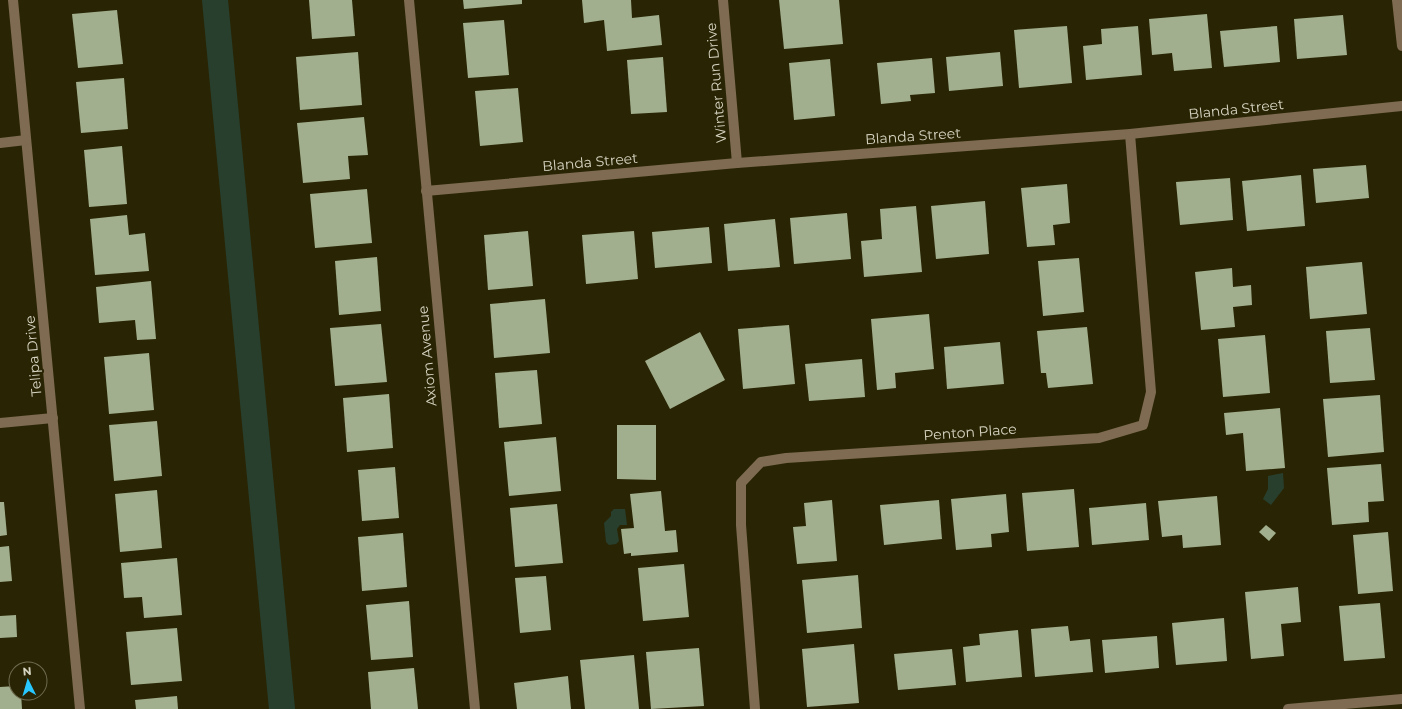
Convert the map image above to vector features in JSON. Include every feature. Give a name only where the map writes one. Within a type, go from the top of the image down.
[{"type":"street","name":"Telipa Drive","points":[[13,0],[80,709]]},
{"type":"street","name":"Axiom Avenue","points":[[409,0],[475,709]]},
{"type":"street","name":"Winter Run Drive","points":[[723,0],[738,163]]},
{"type":"street","points":[[1397,0],[1402,46]]},
{"type":"street","name":"Blanda Street","points":[[426,191],[738,163],[1130,134],[1402,106]]},
{"type":"street","name":"Penton Place","points":[[755,709],[741,525],[741,483],[761,462],[786,458],[1099,438],[1143,425],[1151,392],[1130,134]]},
{"type":"street","points":[[0,143],[26,140]]},
{"type":"street","points":[[0,423],[53,418]]},
{"type":"street","points":[[1288,709],[1402,699]]},
{"type":"shaded area","points":[[1283,473],[1284,488],[1271,505],[1263,499],[1268,489],[1268,476]]},
{"type":"shaded area","points":[[614,509],[625,509],[627,525],[620,525],[617,529],[619,541],[616,544],[609,545],[606,542],[604,523],[611,516],[611,512]]},
{"type":"building","points":[[309,0],[352,0],[355,36],[312,39]]},
{"type":"building","points":[[463,0],[522,0],[522,4],[464,9]]},
{"type":"building","points":[[582,0],[631,0],[632,18],[659,15],[662,45],[607,51],[604,20],[584,23]]},
{"type":"building","points":[[779,0],[839,0],[843,44],[784,49]]},
{"type":"building","points":[[117,10],[123,64],[78,68],[72,14]]},
{"type":"building","points":[[1207,14],[1212,68],[1174,71],[1172,53],[1152,55],[1149,19]]},
{"type":"building","points":[[1343,15],[1347,55],[1297,59],[1294,19]]},
{"type":"building","points":[[504,20],[509,75],[468,78],[463,23]]},
{"type":"building","points":[[1067,26],[1072,83],[1019,88],[1014,30]]},
{"type":"building","points":[[1138,26],[1142,75],[1086,80],[1083,46],[1102,44],[1101,29]]},
{"type":"building","points":[[1277,26],[1280,62],[1224,67],[1220,31]]},
{"type":"building","points":[[358,52],[362,105],[300,110],[296,57]]},
{"type":"building","points":[[1000,52],[1003,86],[949,91],[946,57]]},
{"type":"building","points":[[663,57],[667,112],[631,114],[627,60]]},
{"type":"building","points":[[932,58],[935,93],[910,95],[911,101],[881,104],[877,63]]},
{"type":"building","points":[[830,59],[835,116],[794,120],[789,63]]},
{"type":"building","points":[[124,78],[128,129],[81,133],[76,82]]},
{"type":"building","points":[[518,88],[523,142],[480,146],[475,91]]},
{"type":"building","points":[[364,117],[368,155],[348,156],[350,179],[303,183],[297,123]]},
{"type":"building","points":[[122,146],[127,204],[89,207],[84,150]]},
{"type":"building","points":[[1366,165],[1369,198],[1316,203],[1313,169]]},
{"type":"building","points":[[1301,175],[1305,226],[1247,231],[1242,181]]},
{"type":"building","points":[[1230,178],[1233,220],[1180,225],[1176,182]]},
{"type":"building","points":[[1067,184],[1070,223],[1053,225],[1055,245],[1027,247],[1021,188]]},
{"type":"building","points":[[367,189],[372,243],[315,248],[310,194]]},
{"type":"building","points":[[985,201],[989,254],[936,259],[931,206]]},
{"type":"building","points":[[916,206],[922,272],[864,277],[861,241],[882,239],[880,209]]},
{"type":"building","points":[[847,213],[851,259],[794,264],[790,218]]},
{"type":"building","points":[[127,215],[129,235],[145,233],[149,271],[95,275],[90,219]]},
{"type":"building","points":[[775,219],[780,267],[728,271],[724,224]]},
{"type":"building","points":[[709,227],[712,263],[655,268],[652,232]]},
{"type":"building","points":[[528,231],[533,286],[488,290],[484,235]]},
{"type":"building","points":[[634,231],[638,279],[586,284],[582,235]]},
{"type":"building","points":[[377,257],[381,311],[339,315],[335,261]]},
{"type":"building","points":[[1079,258],[1084,312],[1043,316],[1038,261]]},
{"type":"building","points":[[1362,262],[1367,314],[1310,319],[1306,267]]},
{"type":"building","points":[[1232,268],[1233,287],[1251,285],[1252,305],[1233,307],[1235,327],[1201,330],[1195,272]]},
{"type":"building","points":[[151,281],[156,339],[137,340],[135,320],[99,323],[96,287]]},
{"type":"building","points":[[545,299],[550,353],[494,358],[490,304]]},
{"type":"building","points":[[929,314],[934,369],[895,373],[896,388],[877,390],[871,319]]},
{"type":"building","points":[[381,324],[387,382],[335,386],[330,328]]},
{"type":"building","points":[[789,325],[795,384],[743,389],[738,329]]},
{"type":"building","points":[[1087,327],[1093,384],[1048,388],[1046,373],[1041,373],[1037,331]]},
{"type":"building","points":[[1370,328],[1375,380],[1330,383],[1326,331]]},
{"type":"building","points":[[700,332],[725,380],[670,409],[645,361]]},
{"type":"building","points":[[1265,335],[1270,393],[1223,397],[1218,339]]},
{"type":"building","points":[[1000,342],[1004,384],[947,389],[944,347]]},
{"type":"building","points":[[149,353],[154,410],[109,414],[104,357]]},
{"type":"building","points":[[862,359],[865,397],[809,401],[805,364]]},
{"type":"building","points":[[537,370],[542,424],[499,428],[495,373]]},
{"type":"building","points":[[389,394],[393,448],[347,452],[343,398]]},
{"type":"building","points":[[1380,395],[1384,452],[1328,457],[1323,399]]},
{"type":"building","points":[[1280,408],[1285,468],[1246,471],[1243,433],[1226,435],[1224,413]]},
{"type":"building","points":[[157,421],[162,476],[114,481],[109,425]]},
{"type":"building","points":[[617,425],[656,425],[656,480],[617,479]]},
{"type":"building","points":[[556,437],[561,491],[509,496],[504,442]]},
{"type":"building","points":[[1381,464],[1384,501],[1368,502],[1369,522],[1332,525],[1327,468]]},
{"type":"building","points":[[395,467],[399,518],[362,521],[358,470]]},
{"type":"building","points":[[1074,489],[1079,547],[1027,551],[1022,493]]},
{"type":"building","points":[[157,490],[162,548],[120,552],[115,494]]},
{"type":"building","points":[[661,491],[665,531],[676,530],[678,552],[631,556],[631,553],[624,554],[621,529],[634,528],[630,494]]},
{"type":"building","points":[[1006,494],[1009,532],[991,534],[992,547],[956,550],[951,499]]},
{"type":"building","points":[[1217,496],[1221,545],[1183,548],[1182,535],[1162,537],[1158,501]]},
{"type":"building","points":[[832,500],[837,561],[797,564],[793,527],[806,526],[804,503]]},
{"type":"building","points":[[939,500],[942,539],[884,545],[880,505]]},
{"type":"building","points":[[0,502],[4,502],[7,535],[0,536]]},
{"type":"building","points":[[1146,503],[1149,540],[1092,545],[1089,508]]},
{"type":"building","points":[[557,504],[563,563],[515,567],[510,508]]},
{"type":"building","points":[[1266,525],[1276,533],[1269,541],[1259,532]]},
{"type":"building","points":[[1388,532],[1393,591],[1358,594],[1353,535]]},
{"type":"building","points":[[403,533],[407,587],[362,591],[358,537]]},
{"type":"building","points":[[9,546],[12,581],[0,582],[0,547]]},
{"type":"building","points":[[177,558],[182,615],[144,618],[142,597],[124,598],[121,563]]},
{"type":"building","points":[[684,564],[689,617],[643,621],[638,568]]},
{"type":"building","points":[[858,575],[862,628],[807,633],[802,580]]},
{"type":"building","points":[[546,576],[551,630],[520,633],[515,578]]},
{"type":"building","points":[[1298,587],[1301,622],[1281,624],[1284,656],[1251,659],[1245,592]]},
{"type":"building","points":[[409,601],[413,657],[371,660],[366,605]]},
{"type":"building","points":[[1380,603],[1385,658],[1344,661],[1339,606]]},
{"type":"building","points":[[16,615],[17,637],[0,638],[0,616]]},
{"type":"building","points":[[1224,618],[1227,661],[1176,665],[1172,623]]},
{"type":"building","points":[[1068,626],[1070,641],[1090,639],[1093,672],[1035,677],[1031,629]]},
{"type":"building","points":[[177,628],[182,681],[131,685],[126,632]]},
{"type":"building","points":[[1018,630],[1022,677],[966,682],[963,647],[980,645],[979,634]]},
{"type":"building","points":[[1157,636],[1159,668],[1105,673],[1102,640]]},
{"type":"building","points":[[854,644],[859,703],[807,707],[802,649]]},
{"type":"building","points":[[699,648],[704,706],[651,709],[646,652]]},
{"type":"building","points":[[952,649],[956,685],[898,690],[894,654]]},
{"type":"building","points":[[634,655],[639,709],[585,709],[580,660]]},
{"type":"building","points":[[414,668],[418,709],[371,709],[368,672]]},
{"type":"building","points":[[568,676],[571,709],[517,709],[514,683]]},
{"type":"building","points":[[8,686],[8,701],[22,701],[22,709],[0,709],[0,687]]},
{"type":"building","points":[[177,696],[178,709],[136,709],[135,700]]},
{"type":"waterway","points":[[215,0],[282,709]]}]
